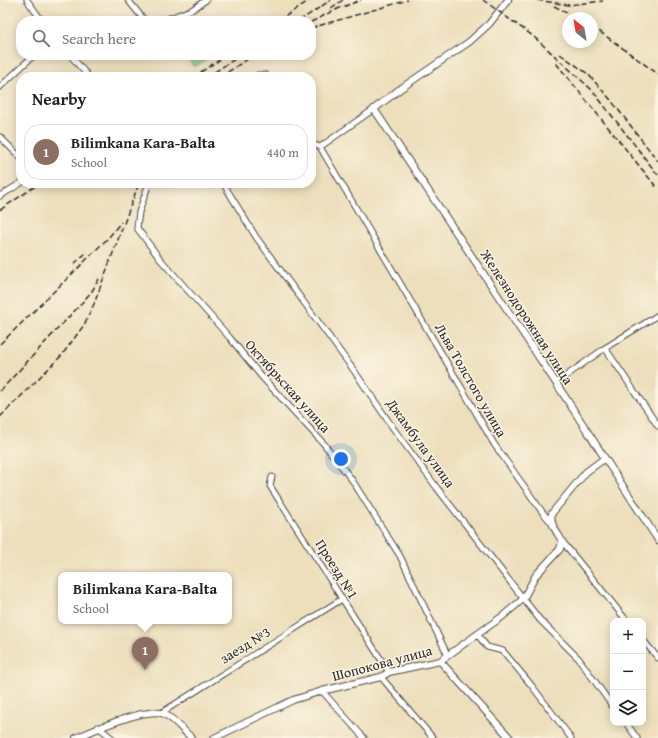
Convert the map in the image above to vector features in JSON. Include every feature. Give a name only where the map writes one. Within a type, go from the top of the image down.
[{"type":"street","points":[[27,0],[38,16]]},
{"type":"street","points":[[128,0],[141,16]]},
{"type":"street","points":[[175,16],[193,9],[206,0]]},
{"type":"street","points":[[320,147],[400,89],[469,42],[489,24],[508,0]]},
{"type":"street","points":[[0,87],[29,60]]},
{"type":"street","points":[[74,60],[85,72]]},
{"type":"street","name":"Железнодорожная улица","points":[[374,109],[556,383],[658,540]]},
{"type":"street","points":[[0,137],[16,153]]},
{"type":"street","name":"Льва Толстого улица","points":[[316,145],[320,147],[494,444],[543,513],[552,523],[562,541],[625,618]]},
{"type":"street","points":[[0,196],[16,186]]},
{"type":"street","name":"Октябрьская улица","points":[[147,188],[139,212],[137,228],[160,259],[230,338],[261,376],[324,444],[352,480],[400,556],[448,656]]},
{"type":"street","name":"Джамбула улица","points":[[226,188],[256,237],[355,372],[393,428],[437,488],[540,620],[579,659],[610,703]]},
{"type":"street","points":[[556,383],[605,348],[658,315]]},
{"type":"street","points":[[605,348],[658,426]]},
{"type":"street","points":[[552,523],[552,513],[586,472],[605,458]]},
{"type":"street","name":"Проезд №1","points":[[272,477],[270,486],[389,672]]},
{"type":"street","name":"Шопокова улица","points":[[214,738],[294,700],[322,691],[381,677],[389,672],[440,661],[503,616],[523,599],[536,575],[560,549],[562,541]]},
{"type":"street","name":"заезд №3","points":[[161,713],[342,598]]},
{"type":"street","points":[[477,634],[487,647],[503,651],[572,738]]},
{"type":"street","points":[[646,644],[658,658]]},
{"type":"street","points":[[440,661],[510,738]]},
{"type":"street","points":[[381,677],[433,738]]},
{"type":"street","points":[[322,691],[364,738]]},
{"type":"street","points":[[76,738],[98,727],[144,713],[156,712],[166,715],[191,738]]},
{"type":"street","points":[[628,726],[637,738]]},
{"type":"street","points":[[98,727],[112,738]]},
{"type":"green space","points":[[189,60],[206,60],[194,67]]},
{"type":"railway","points":[[286,16],[310,0]]},
{"type":"railway","points":[[307,16],[331,0]]},
{"type":"railway","points":[[331,8],[343,0]]},
{"type":"railway","points":[[316,20],[361,0]]},
{"type":"railway","points":[[316,27],[408,0]]},
{"type":"railway","points":[[483,0],[533,36],[592,90],[658,175]]},
{"type":"railway","points":[[537,0],[569,5],[603,1]]},
{"type":"railway","points":[[554,6],[566,12]]},
{"type":"railway","points":[[598,30],[658,74]]},
{"type":"railway","points":[[560,54],[588,74],[610,99],[658,161]]},
{"type":"railway","points":[[201,72],[219,60]]},
{"type":"railway","points":[[215,72],[233,60]]},
{"type":"railway","points":[[228,72],[246,60]]},
{"type":"railway","points":[[556,63],[658,189]]},
{"type":"railway","points":[[0,210],[33,188]]},
{"type":"railway","points":[[0,417],[62,355],[84,325],[94,304],[137,188]]},
{"type":"railway","points":[[0,344],[109,237],[121,222]]},
{"type":"railway","points":[[74,264],[87,252]]},
{"type":"railway","points":[[0,391],[79,306],[92,291],[99,279]]},
{"type":"place","name":"Bilimkana Kara-Balta","points":[[145,670]]}]
